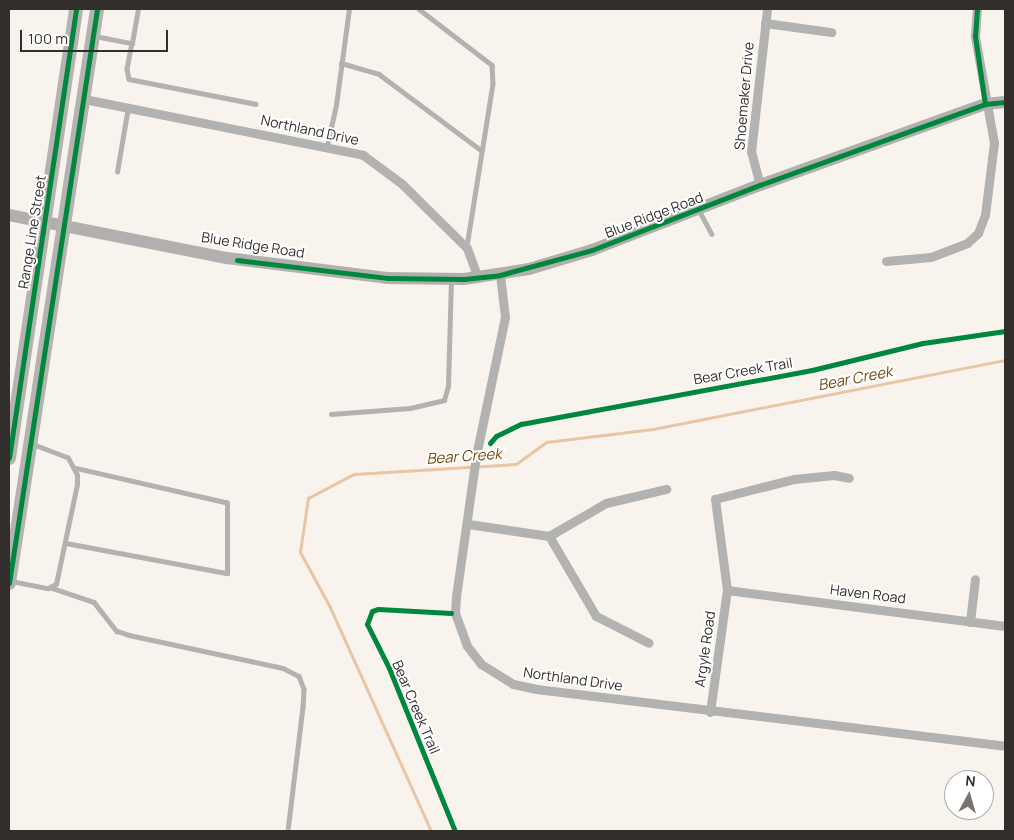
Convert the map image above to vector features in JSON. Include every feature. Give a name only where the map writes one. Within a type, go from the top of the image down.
[{"type":"main road","name":"Range Line Street","points":[[9,452],[14,426],[13,405],[45,223],[76,9]]},
{"type":"main road","points":[[9,575],[65,227],[97,9]]},
{"type":"main road","points":[[9,526],[20,455],[14,426]]},
{"type":"street","name":"Shoemaker Drive","points":[[760,185],[751,152],[767,9]]},
{"type":"street","points":[[886,261],[932,257],[967,243],[978,234],[985,215],[994,143],[985,104],[975,36],[977,9]]},
{"type":"street","points":[[765,24],[831,32]]},
{"type":"street","name":"Northland Drive","points":[[84,99],[327,146],[363,155],[402,184],[466,248],[478,278]]},
{"type":"street","name":"Blue Ridge Road","points":[[9,215],[232,259],[387,278],[451,280],[478,278],[500,275],[592,250],[760,185],[985,104],[1005,102]]},
{"type":"street","name":"Northland Drive","points":[[500,275],[505,317],[476,456],[455,614],[467,646],[481,664],[513,684],[536,689],[710,712],[1005,746]]},
{"type":"street","name":"Argyle Road","points":[[710,712],[727,590],[715,499],[794,480],[834,476],[849,478]]},
{"type":"street","points":[[468,524],[549,536],[606,503],[666,489]]},
{"type":"street","points":[[549,536],[596,616],[649,643]]},
{"type":"street","points":[[970,622],[975,579]]},
{"type":"street","name":"Haven Road","points":[[727,590],[1005,626]]},
{"type":"lane","points":[[138,9],[126,69],[129,79],[256,104]]},
{"type":"lane","points":[[327,146],[349,9]]},
{"type":"lane","points":[[419,9],[492,65],[493,84],[466,248]]},
{"type":"lane","points":[[93,36],[132,43]]},
{"type":"lane","points":[[341,63],[378,74],[481,150]]},
{"type":"lane","points":[[117,172],[128,107]]},
{"type":"lane","points":[[699,210],[712,234]]},
{"type":"lane","points":[[331,414],[410,408],[444,400],[448,386],[451,280]]},
{"type":"lane","points":[[31,444],[57,452],[68,458],[74,468],[77,484],[60,574],[52,588]]},
{"type":"lane","points":[[66,543],[227,573],[227,503],[74,468]]},
{"type":"lane","points":[[9,575],[94,602],[117,631],[282,668],[299,676],[304,689],[303,707],[288,831]]},
{"type":"waterway","name":"Bear Creek","points":[[431,831],[330,607],[300,552],[308,498],[354,474],[516,464],[546,442],[653,429],[1005,360]]},
{"type":"cycle path","points":[[9,458],[76,9]]},
{"type":"cycle path","points":[[9,583],[97,9]]},
{"type":"cycle path","points":[[977,9],[975,36],[985,104]]},
{"type":"cycle path","points":[[237,260],[387,278],[464,279],[500,275],[592,250],[760,185],[985,104],[1005,102]]},
{"type":"cycle path","name":"Bear Creek Trail","points":[[490,443],[496,436],[521,424],[812,370],[923,343],[1005,331]]},
{"type":"cycle path","name":"Bear Creek Trail","points":[[451,613],[378,609],[372,611],[367,624],[389,668],[455,831]]}]
